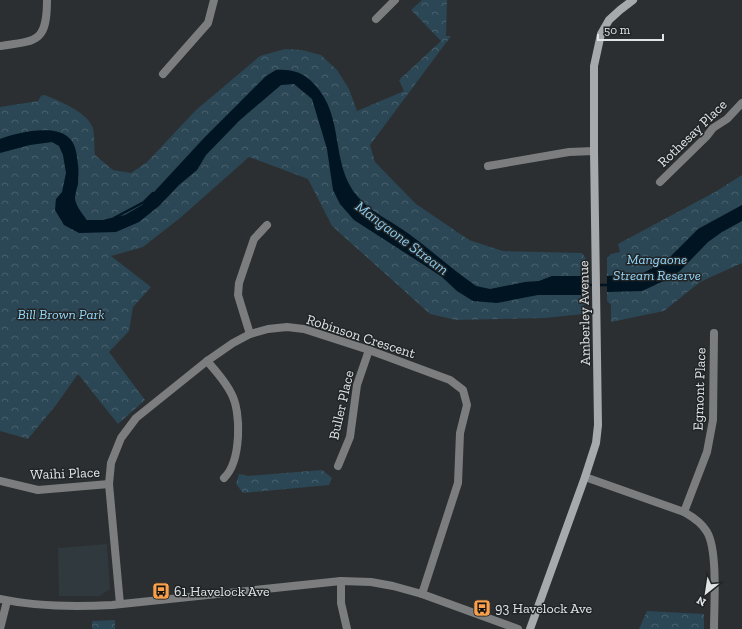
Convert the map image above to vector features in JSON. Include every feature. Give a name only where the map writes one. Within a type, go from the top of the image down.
[{"type":"street","points":[[0,46],[31,41],[42,33],[47,15],[47,0]]},
{"type":"street","points":[[163,74],[208,23],[214,0]]},
{"type":"street","points":[[376,18],[395,0]]},
{"type":"street","name":"Amberley Avenue","points":[[530,629],[596,443],[598,425],[594,66],[600,34],[609,20],[633,0]]},
{"type":"street","name":"Rothesay Place","points":[[660,182],[706,137],[713,128],[727,119],[742,103]]},
{"type":"street","points":[[488,166],[569,152],[594,151]]},
{"type":"street","points":[[250,334],[238,295],[239,282],[254,239],[267,225]]},
{"type":"street","name":"Robinson Crescent","points":[[120,604],[108,484],[111,463],[120,438],[136,418],[207,361],[233,343],[250,334],[268,329],[287,327],[304,328],[369,350],[450,380],[463,390],[467,404],[460,433],[458,483],[422,594]]},
{"type":"street","name":"Egmont Place","points":[[684,512],[708,452],[713,420],[714,333]]},
{"type":"street","name":"Buller Place","points":[[338,466],[350,437],[357,385],[369,350]]},
{"type":"street","points":[[207,361],[223,381],[236,404],[238,421],[236,449],[230,470],[224,478]]},
{"type":"street","points":[[585,477],[684,512],[694,517],[707,531],[712,542],[714,554],[714,629]]},
{"type":"street","name":"Waihi Place","points":[[0,482],[38,490],[108,484]]},
{"type":"street","points":[[341,581],[341,603],[347,629]]},
{"type":"street","points":[[0,629],[4,600],[62,606],[120,604],[341,581],[371,582],[393,586],[422,594],[518,629]]},
{"type":"shaded area","points":[[107,544],[110,589],[100,596],[59,596],[58,548]]},
{"type":"green space","name":"Bill Brown Park","points":[[422,0],[447,0],[446,36],[451,36],[370,145],[375,162],[416,204],[469,240],[503,251],[582,253],[586,259],[586,303],[583,306],[583,314],[545,318],[456,320],[430,314],[332,226],[308,179],[249,157],[180,218],[143,247],[111,256],[151,287],[133,307],[129,331],[109,352],[145,400],[118,424],[78,374],[56,405],[28,439],[0,431],[0,107],[38,101],[41,96],[45,95],[64,103],[78,111],[89,121],[92,126],[95,155],[113,170],[131,173],[147,162],[196,110],[260,56],[285,49],[302,50],[321,55],[337,70],[349,89],[357,111],[404,91],[399,80],[441,41],[411,10]]},
{"type":"green space","name":"Mangaone Stream Reserve","points":[[742,175],[742,263],[700,282],[664,311],[611,322],[611,305],[607,301],[607,258],[611,254],[620,252],[618,244],[715,192]]},
{"type":"green space","points":[[322,470],[332,478],[329,485],[243,493],[236,484],[239,474],[247,476]]},
{"type":"green space","points":[[647,611],[704,614],[704,629],[639,629]]},
{"type":"green space","points":[[115,620],[115,629],[92,629],[92,621]]},
{"type":"water","points":[[276,70],[287,70],[301,74],[314,84],[324,97],[334,126],[343,170],[349,184],[358,197],[376,213],[403,229],[467,280],[476,286],[490,289],[525,282],[539,281],[552,276],[585,276],[585,295],[538,295],[497,303],[473,301],[457,291],[442,277],[354,220],[340,204],[333,190],[327,149],[312,99],[294,84],[281,85],[240,120],[206,155],[197,170],[179,185],[159,206],[139,222],[116,232],[79,233],[64,225],[55,210],[56,199],[62,192],[66,173],[63,155],[59,146],[52,142],[30,145],[0,153],[0,139],[25,132],[44,130],[61,133],[71,140],[76,150],[78,184],[75,199],[85,218],[87,220],[102,220],[125,215],[142,205],[204,138],[266,76]]},
{"type":"water","points":[[742,205],[742,221],[708,242],[680,271],[668,279],[642,291],[607,292],[607,276],[643,273],[666,261],[698,229]]},
{"type":"waterway","name":"Mangaone Stream","points":[[114,218],[144,202],[153,193]]},
{"type":"waterway","name":"Mangaone Stream","points":[[583,285],[610,285]]},
{"type":"place","name":"61 Havelock Ave","points":[[161,591]]},
{"type":"place","name":"93 Havelock Ave","points":[[482,608]]}]
